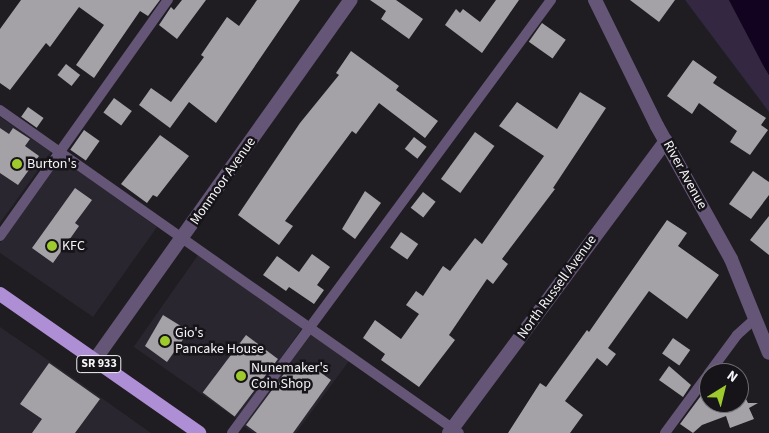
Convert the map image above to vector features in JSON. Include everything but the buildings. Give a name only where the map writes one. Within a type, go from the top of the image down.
[{"type":"main road","name":"SR 933","points":[[0,294],[199,433]]},
{"type":"street","name":"Monmoor Avenue","points":[[94,361],[351,0]]},
{"type":"street","name":"River Avenue","points":[[595,0],[666,141],[731,259],[769,353]]},
{"type":"street","name":"North Russell Avenue","points":[[454,432],[666,141]]},
{"type":"lane","points":[[0,236],[168,0]]},
{"type":"lane","points":[[232,433],[551,0]]},
{"type":"lane","points":[[0,110],[310,327],[454,432]]},
{"type":"lane","points":[[716,363],[737,335],[756,318]]},
{"type":"lane","points":[[665,433],[699,387]]},
{"type":"shaded area","points":[[685,0],[729,0],[769,75],[769,112]]},
{"type":"shaded area","points":[[729,0],[769,0],[769,75],[763,65]]},
{"type":"shaded area","points":[[0,117],[51,152],[0,223]]},
{"type":"shaded area","points":[[60,158],[157,227],[93,317],[0,253],[0,243]]},
{"type":"shaded area","points":[[198,255],[302,328],[238,420],[134,347]]},
{"type":"shaded area","points":[[0,327],[38,353],[151,433],[0,433]]},
{"type":"shaded area","points":[[310,333],[349,361],[296,433],[253,433],[242,425]]},
{"type":"place","name":"Burton's","points":[[17,164]]},
{"type":"place","name":"KFC","points":[[52,246]]},
{"type":"place","name":"Gio's Pancake House","points":[[165,341]]},
{"type":"place","name":"Nunemaker's Coin Shop","points":[[241,376]]}]
